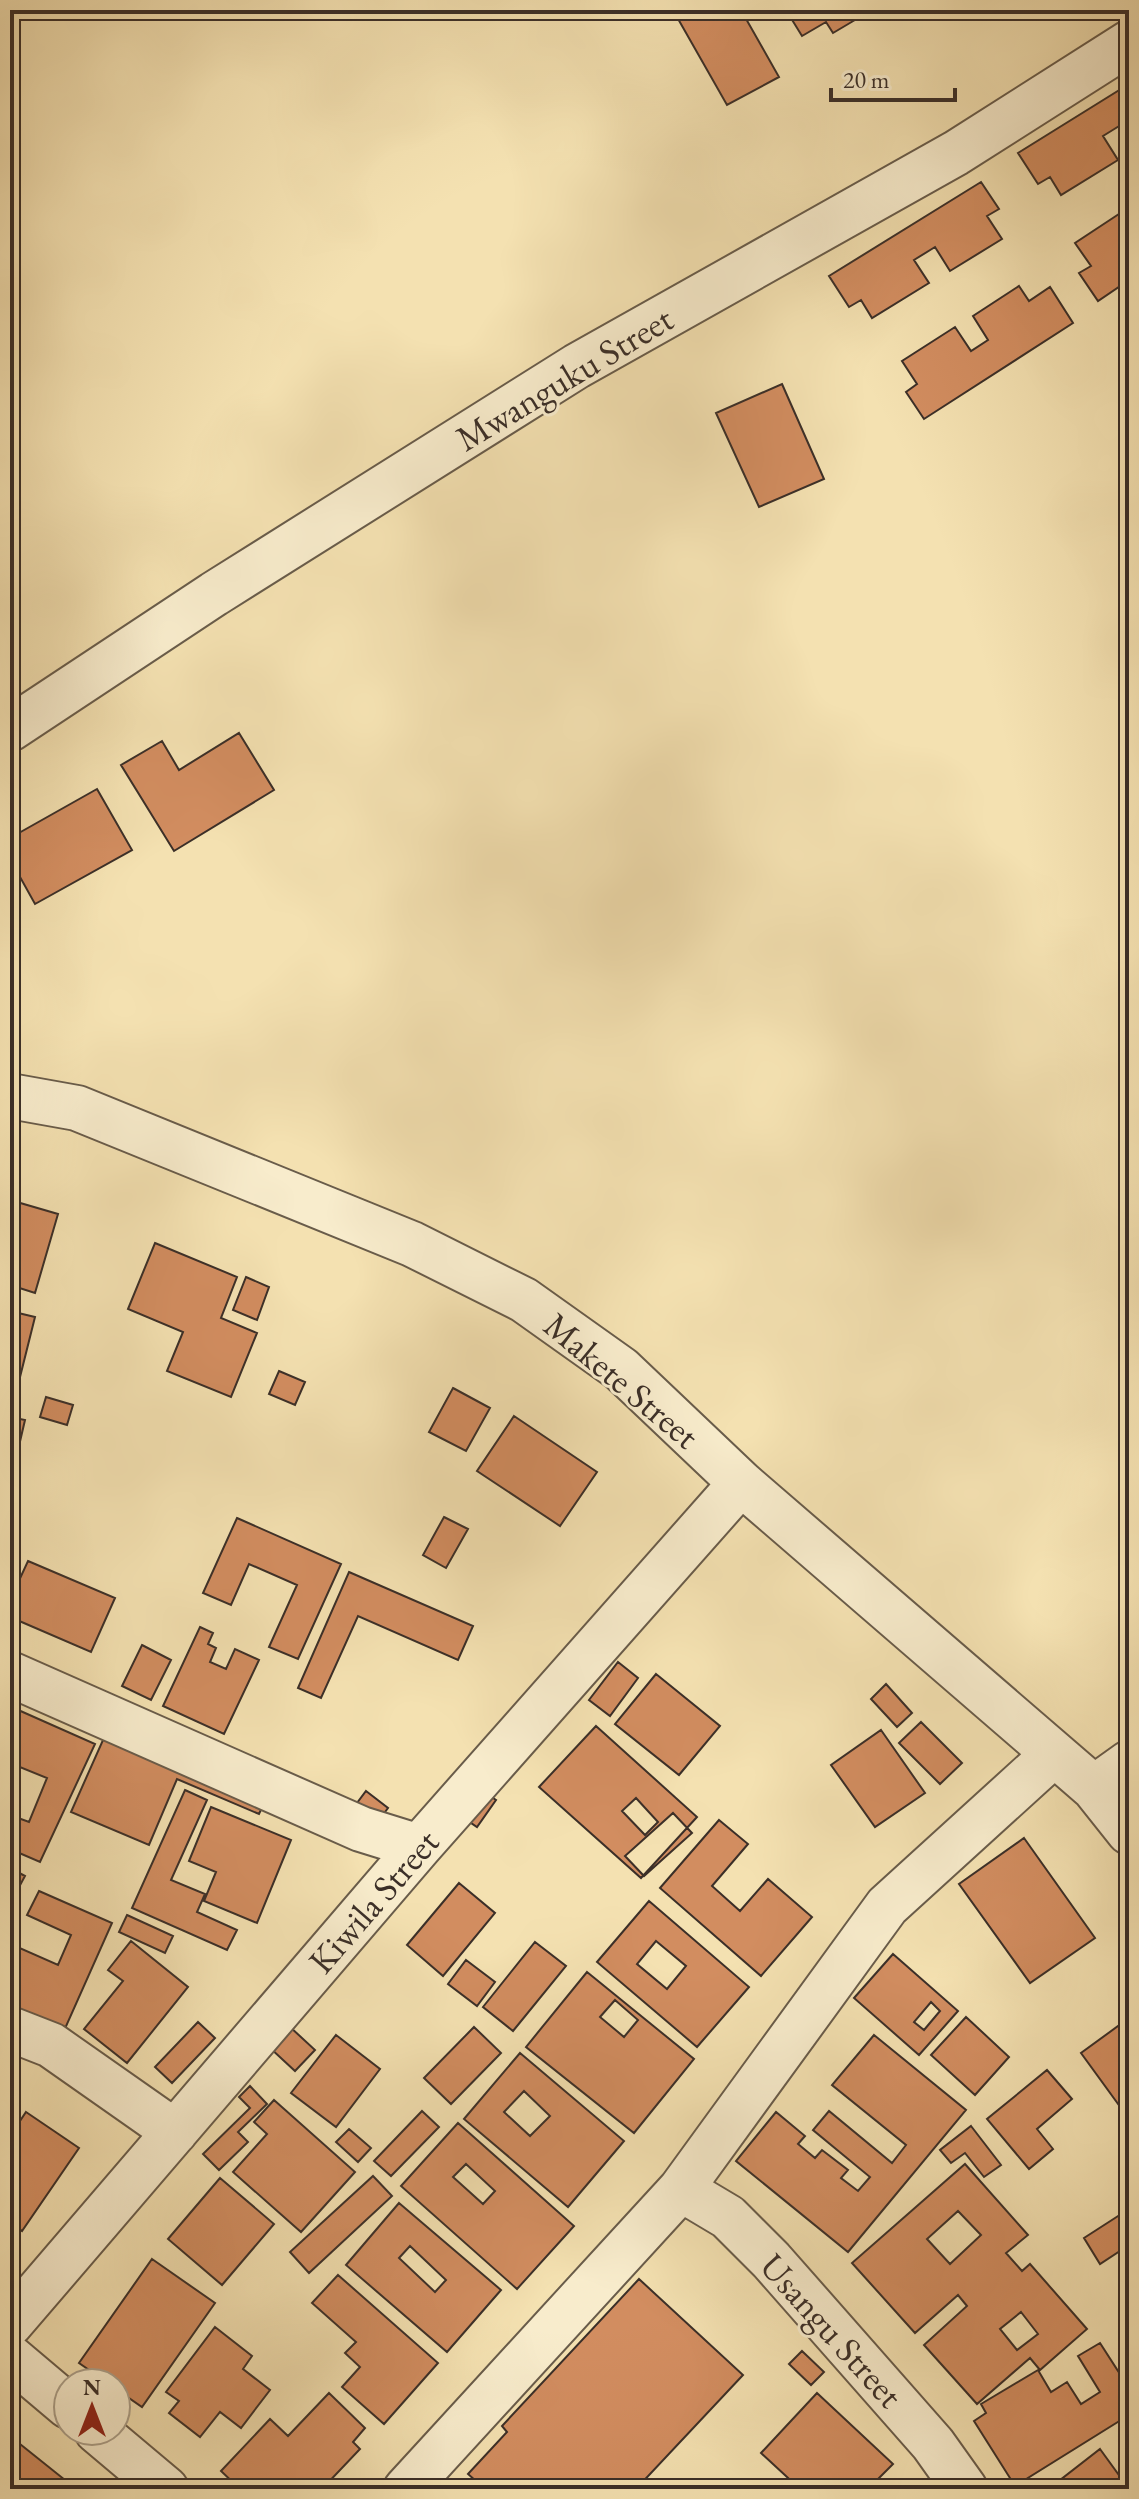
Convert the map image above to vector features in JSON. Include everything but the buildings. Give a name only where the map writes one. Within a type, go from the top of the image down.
[{"type":"street","name":"Mwanguku Street","points":[[10,729],[214,594],[577,366],[956,153],[1129,43]]},
{"type":"street","name":"Makete Street","points":[[10,1096],[77,1108],[412,1244],[524,1300],[621,1369],[741,1483],[1094,1788],[1129,1832]]},
{"type":"street","name":"Kiwila Street","points":[[10,2324],[419,1847],[741,1483]]},
{"type":"street","points":[[10,1674],[361,1829],[419,1847]]},
{"type":"street","points":[[406,2489],[681,2189],[887,1906],[1053,1755]]},
{"type":"street","points":[[1094,1788],[1129,1763]]},
{"type":"street","points":[[10,2029],[51,2045],[175,2132]]},
{"type":"street","name":"Usangu Street","points":[[681,2189],[728,2217],[771,2260],[933,2444],[965,2489]]},
{"type":"street","points":[[10,2357],[52,2392]]},
{"type":"street","points":[[116,2447],[166,2489]]}]
